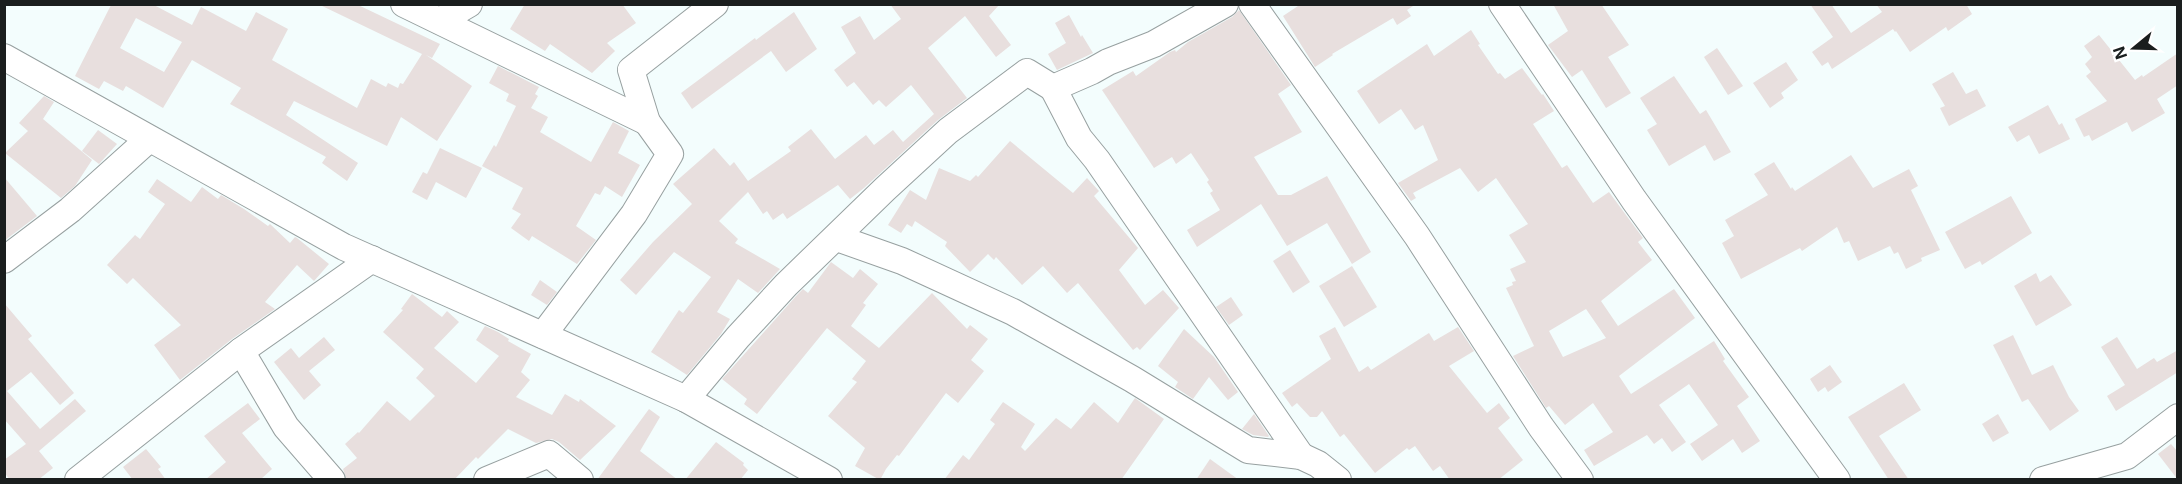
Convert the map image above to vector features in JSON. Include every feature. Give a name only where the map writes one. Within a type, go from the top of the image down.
[{"type":"street","points":[[404,4],[647,122]]},
{"type":"street","points":[[440,21],[469,4]]},
{"type":"street","points":[[543,335],[634,214],[670,154],[647,122],[631,70],[688,13],[714,4]]},
{"type":"street","points":[[1053,88],[1108,62],[1154,44],[1225,4]]},
{"type":"street","points":[[1252,4],[1417,236],[1541,428],[1580,480]]},
{"type":"street","points":[[1502,4],[1634,200],[1838,480]]},
{"type":"street","points":[[6,60],[344,247],[686,399],[820,477]]},
{"type":"street","points":[[686,399],[786,285],[948,131],[1027,72],[1053,88],[1079,138],[1104,170],[1309,467]]},
{"type":"street","points":[[4,260],[70,210],[149,139]]},
{"type":"street","points":[[837,238],[902,261],[1013,312],[1132,379],[1248,450],[1309,467],[1338,480]]},
{"type":"street","points":[[78,480],[241,351],[372,259]]},
{"type":"street","points":[[241,351],[286,427],[332,480]]},
{"type":"street","points":[[2043,480],[2127,456],[2178,417]]},
{"type":"street","points":[[487,480],[549,453],[580,480]]},
{"type":"building","points":[[109,4],[152,4],[192,25],[201,7],[246,31],[256,12],[288,29],[272,60],[357,108],[371,79],[386,87],[388,83],[398,88],[422,54],[318,4],[356,4],[440,44],[432,58],[426,55],[472,86],[437,141],[401,117],[387,146],[294,101],[286,115],[358,163],[347,181],[322,163],[326,157],[230,104],[241,88],[192,60],[163,108],[126,86],[123,91],[104,81],[99,89],[75,76],[111,5]],"holes":[[[136,18],[182,42],[164,72],[120,48]]]},
{"type":"building","points":[[525,4],[622,4],[636,23],[607,43],[615,51],[592,73],[550,44],[545,51],[510,29]]},
{"type":"building","points":[[890,4],[1000,4],[989,16],[1011,45],[996,57],[965,16],[928,48],[967,98],[938,120],[850,199],[838,185],[787,219],[783,213],[773,220],[767,211],[763,214],[748,192],[719,221],[738,239],[735,243],[780,269],[758,293],[738,279],[717,312],[730,319],[721,334],[687,375],[651,352],[679,310],[683,313],[711,277],[674,252],[636,295],[620,280],[653,242],[692,204],[673,184],[714,148],[730,166],[734,162],[748,181],[791,151],[788,147],[811,129],[835,159],[866,135],[874,145],[893,130],[903,142],[934,114],[911,85],[886,107],[879,100],[873,105],[854,82],[847,87],[834,70],[856,53],[841,27],[860,16],[874,40],[901,19]]},
{"type":"building","points":[[1301,4],[1416,4],[1407,10],[1411,16],[1397,25],[1393,18],[1332,54],[1315,67],[1283,16]]},
{"type":"building","points":[[1553,4],[1601,4],[1629,45],[1608,57],[1631,93],[1606,108],[1582,70],[1572,77],[1548,45],[1568,31]]},
{"type":"building","points":[[1810,4],[1831,4],[1851,33],[1882,12],[1876,4],[1966,4],[1972,14],[1948,31],[1946,27],[1910,52],[1893,29],[1832,69],[1828,62],[1822,66],[1812,52],[1833,37]]},
{"type":"building","points":[[1239,10],[1291,85],[1278,94],[1302,132],[1254,157],[1278,195],[1291,195],[1327,176],[1371,252],[1352,264],[1327,223],[1287,246],[1261,204],[1197,247],[1187,230],[1220,210],[1210,193],[1213,191],[1207,182],[1209,180],[1191,153],[1176,164],[1172,157],[1154,168],[1102,90],[1133,71],[1136,76],[1170,52],[1175,50],[1176,52],[1188,42],[1232,17]]},
{"type":"building","points":[[794,12],[817,49],[786,72],[771,51],[692,109],[681,93]]},
{"type":"building","points":[[1069,15],[1093,53],[1057,70],[1048,54],[1066,43],[1055,23]]},
{"type":"building","points":[[1471,30],[1480,44],[1478,45],[1498,74],[1500,73],[1505,79],[1522,68],[1554,111],[1533,124],[1562,168],[1567,165],[1593,203],[1609,192],[1643,238],[1638,242],[1652,260],[1601,301],[1618,326],[1674,289],[1695,318],[1619,376],[1631,394],[1714,341],[1725,359],[1723,361],[1749,397],[1737,406],[1760,441],[1742,453],[1733,439],[1702,461],[1690,444],[1718,425],[1689,384],[1659,405],[1686,442],[1672,452],[1662,438],[1654,444],[1647,435],[1594,466],[1584,450],[1613,432],[1593,403],[1565,425],[1549,406],[1546,408],[1513,356],[1534,346],[1506,288],[1516,281],[1510,269],[1526,262],[1509,235],[1528,224],[1496,178],[1478,192],[1460,168],[1413,193],[1416,198],[1411,201],[1398,183],[1438,160],[1423,125],[1415,130],[1401,109],[1379,124],[1357,91],[1427,44],[1434,56]],"holes":[[[1586,309],[1606,338],[1563,357],[1549,331]]]},
{"type":"building","points":[[2099,35],[2135,80],[2178,53],[2178,85],[2157,99],[2165,113],[2132,132],[2127,122],[2092,141],[2089,135],[2084,137],[2075,119],[2107,101],[2086,76],[2091,72],[2085,64],[2092,57],[2084,46]]},
{"type":"building","points":[[1717,48],[1743,86],[1728,95],[1704,57]]},
{"type":"building","points":[[1786,62],[1798,80],[1781,93],[1784,98],[1770,108],[1753,83]]},
{"type":"building","points":[[498,66],[539,87],[535,94],[538,96],[531,108],[548,117],[540,132],[591,162],[613,122],[629,131],[618,153],[640,165],[622,197],[605,186],[600,195],[595,193],[576,226],[596,240],[577,264],[532,236],[529,241],[511,228],[521,214],[512,209],[523,188],[482,166],[494,145],[496,147],[516,106],[506,101],[509,94],[489,83]]},
{"type":"building","points":[[1953,72],[1966,94],[1977,89],[1986,106],[1949,126],[1940,108],[1945,106],[1932,84]]},
{"type":"building","points":[[1674,76],[1700,114],[1706,110],[1731,152],[1714,161],[1705,145],[1669,166],[1647,130],[1657,124],[1640,98]]},
{"type":"building","points":[[44,96],[54,102],[43,119],[92,160],[75,186],[61,198],[5,153],[28,131],[19,123]]},
{"type":"building","points":[[2048,105],[2059,125],[2062,123],[2070,139],[2039,154],[2029,135],[2017,142],[2008,127]]},
{"type":"building","points":[[98,130],[117,144],[99,164],[82,151]]},
{"type":"building","points":[[1010,141],[1073,193],[1087,178],[1099,191],[1094,196],[1138,248],[1119,270],[1145,305],[1163,290],[1179,308],[1140,350],[1137,347],[1133,350],[1078,283],[1067,293],[1043,266],[1022,285],[996,257],[994,260],[988,254],[970,272],[945,246],[947,242],[915,221],[912,227],[907,224],[901,233],[888,225],[910,190],[926,200],[939,168],[970,181],[976,175],[978,177]]},
{"type":"building","points":[[440,148],[482,168],[466,198],[436,182],[427,200],[412,192],[423,172],[427,174]]},
{"type":"building","points":[[1851,155],[1873,188],[1909,169],[1918,186],[1911,190],[1940,250],[1921,258],[1922,261],[1906,269],[1898,252],[1894,254],[1890,246],[1858,261],[1849,241],[1844,243],[1837,227],[1802,251],[1800,248],[1741,279],[1722,243],[1734,236],[1725,220],[1768,195],[1754,174],[1774,162],[1791,189],[1792,187],[1795,191]]},
{"type":"building","points":[[4,177],[37,216],[4,241]]},
{"type":"building","points":[[157,179],[191,202],[202,187],[218,199],[221,195],[268,226],[270,224],[290,243],[295,237],[297,238],[329,264],[314,281],[297,265],[265,302],[275,309],[180,380],[154,345],[181,325],[133,278],[127,284],[107,265],[135,235],[140,239],[165,204],[148,192]]},
{"type":"building","points":[[2011,196],[2032,233],[1982,265],[1980,261],[1965,269],[1945,232]]},
{"type":"building","points":[[1290,250],[1310,282],[1293,293],[1273,261]]},
{"type":"building","points":[[831,262],[853,278],[860,269],[878,284],[863,303],[866,305],[851,326],[879,348],[932,293],[967,329],[970,325],[988,339],[971,360],[984,371],[958,403],[946,393],[899,456],[897,455],[886,469],[880,480],[855,466],[865,448],[828,416],[857,382],[852,379],[866,361],[827,328],[757,414],[744,404],[747,399],[722,379],[803,289],[808,293]]},
{"type":"building","points":[[1352,266],[1377,307],[1344,327],[1319,286]]},
{"type":"building","points":[[2036,273],[2040,282],[2051,275],[2072,305],[2036,326],[2014,286]]},
{"type":"building","points":[[540,280],[557,292],[547,305],[531,295]]},
{"type":"building","points":[[412,294],[442,317],[447,311],[459,322],[434,348],[476,383],[499,356],[476,340],[485,326],[531,354],[521,372],[530,380],[516,397],[552,415],[565,394],[579,402],[580,399],[616,426],[580,460],[559,442],[552,439],[536,443],[508,429],[454,480],[347,480],[343,469],[357,458],[345,444],[359,433],[387,401],[410,421],[435,396],[416,378],[424,369],[383,332],[403,310],[401,309]]},
{"type":"building","points":[[1231,297],[1243,315],[1229,325],[1216,307]]},
{"type":"building","points":[[4,303],[32,336],[28,339],[74,393],[60,405],[31,372],[7,391],[40,429],[75,399],[86,411],[39,451],[53,468],[38,480],[10,480],[4,472],[4,460],[26,444],[4,419]]},
{"type":"building","points":[[1335,327],[1359,372],[1368,366],[1371,370],[1429,333],[1434,341],[1458,327],[1474,351],[1449,366],[1487,413],[1499,403],[1510,418],[1498,428],[1523,460],[1498,480],[1450,480],[1440,466],[1433,471],[1415,446],[1409,450],[1407,448],[1375,473],[1344,434],[1340,437],[1322,411],[1317,417],[1310,417],[1297,403],[1292,407],[1282,393],[1331,359],[1319,336]]},
{"type":"building","points":[[1184,329],[1214,357],[1238,392],[1228,400],[1209,377],[1193,399],[1175,387],[1178,382],[1158,366]]},
{"type":"building","points":[[2013,335],[2032,375],[2053,365],[2069,397],[2079,411],[2050,431],[2028,399],[2022,402],[1993,345]]},
{"type":"building","points":[[324,337],[335,350],[309,371],[321,385],[304,400],[274,362],[291,348],[299,358]]},
{"type":"building","points":[[2117,337],[2137,369],[2154,358],[2157,362],[2178,350],[2178,372],[2116,411],[2107,396],[2125,385],[2101,347]]},
{"type":"building","points":[[1830,365],[1842,382],[1828,392],[1825,387],[1818,392],[1810,379]]},
{"type":"building","points":[[1904,383],[1921,410],[1879,436],[1909,480],[1889,480],[1848,417]]},
{"type":"building","points":[[1135,398],[1164,419],[1121,480],[944,480],[963,455],[969,460],[995,424],[990,420],[1003,402],[1035,424],[1021,447],[1025,451],[1056,418],[1071,429],[1094,402],[1118,423]]},
{"type":"building","points":[[248,403],[260,419],[242,433],[272,469],[260,480],[205,480],[226,462],[204,436]]},
{"type":"building","points":[[649,409],[660,417],[640,451],[678,480],[597,480]]},
{"type":"building","points":[[1254,414],[1268,437],[1253,435],[1242,429]]},
{"type":"building","points":[[1998,414],[2009,433],[1993,442],[1982,424]]},
{"type":"building","points":[[716,442],[744,463],[743,465],[748,470],[740,480],[685,480]]},
{"type":"building","points":[[2171,444],[2178,452],[2178,480],[2158,454]]},
{"type":"building","points":[[146,449],[161,467],[158,469],[166,480],[133,480],[123,467]]},
{"type":"building","points":[[1210,459],[1239,480],[1196,480]]}]
